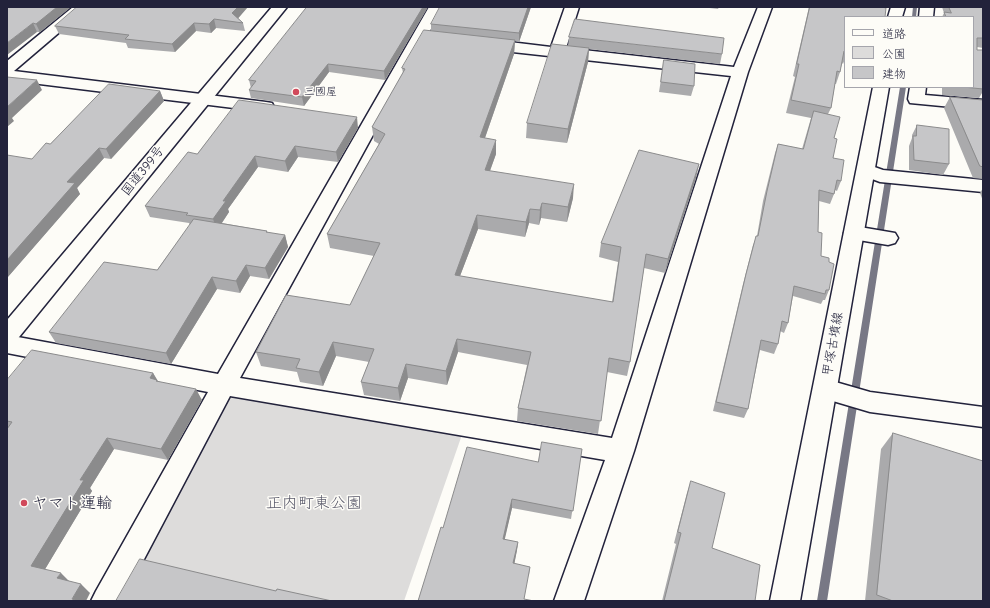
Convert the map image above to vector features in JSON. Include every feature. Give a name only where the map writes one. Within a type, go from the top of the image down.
[{"type":"main road","points":[[7,69],[82,7]]},
{"type":"main road","name":"国道399号","points":[[7,336],[202,98],[280,7]]},
{"type":"main road","points":[[106,601],[224,385],[365,121],[428,38],[436,7]]},
{"type":"main road","points":[[557,51],[572,7]]},
{"type":"main road","points":[[568,601],[622,451],[740,72],[765,7]]},
{"type":"main road","points":[[473,43],[740,72]]},
{"type":"main road","points":[[7,75],[202,98],[280,109]]},
{"type":"main road","name":"甲塚古墳線","points":[[785,601],[832,390],[834,332],[854,233],[880,175],[881,88]]},
{"type":"main road","points":[[918,88],[916,99],[983,105]]},
{"type":"main road","points":[[880,175],[983,186]]},
{"type":"main road","points":[[854,233],[888,238]]},
{"type":"main road","points":[[7,344],[224,385],[622,451]]},
{"type":"main road","points":[[832,390],[870,402],[983,418]]},
{"type":"green space","name":"正内町東公園","points":[[225,387],[464,429],[404,601],[306,601],[134,560]]},
{"type":"building","points":[[7,7],[57,7],[36,24],[33,23],[7,43]]},
{"type":"building","points":[[77,7],[238,7],[232,13],[243,23],[214,19],[209,24],[194,23],[172,44],[125,39],[129,35],[55,26]]},
{"type":"building","points":[[307,7],[423,7],[384,71],[328,64],[302,97],[249,90],[256,81],[249,80]]},
{"type":"building","points":[[440,7],[528,7],[519,33],[431,24]]},
{"type":"building","points":[[810,7],[886,8],[885,16],[844,16],[844,51],[840,72],[837,71],[831,108],[791,100],[799,64],[797,64]]},
{"type":"building","points":[[949,7],[983,7],[983,38],[977,38],[977,50],[983,50],[983,89],[973,88],[974,16],[946,16],[944,12],[951,13]]},
{"type":"building","points":[[575,19],[724,38],[722,54],[569,37]]},
{"type":"building","points":[[424,30],[515,40],[480,137],[496,140],[485,170],[574,184],[568,207],[542,203],[540,210],[530,209],[526,222],[477,215],[455,275],[613,302],[621,247],[601,243],[639,150],[699,164],[668,259],[646,254],[630,362],[609,358],[601,421],[518,408],[531,352],[457,339],[446,371],[406,364],[398,388],[361,382],[374,349],[333,342],[319,372],[296,368],[300,359],[256,352],[286,295],[350,305],[380,243],[327,234],[385,134],[372,127],[405,69],[402,68]]},
{"type":"building","points":[[552,44],[589,48],[568,129],[527,123]]},
{"type":"building","points":[[664,60],[695,64],[694,86],[661,82]]},
{"type":"building","points":[[7,77],[37,80],[7,107]]},
{"type":"building","points":[[109,84],[160,91],[106,149],[99,148],[67,182],[75,183],[7,260],[7,155],[32,159],[46,143],[50,144]]},
{"type":"building","points":[[950,97],[983,100],[983,167],[980,166]]},
{"type":"building","points":[[239,100],[357,117],[336,152],[295,146],[285,161],[255,156],[223,201],[226,201],[213,219],[145,206],[188,152],[197,154]]},
{"type":"building","points":[[814,111],[840,117],[834,138],[837,139],[833,158],[844,160],[841,181],[837,180],[834,194],[819,190],[818,232],[822,233],[821,256],[829,258],[829,262],[834,264],[829,290],[826,290],[825,294],[794,286],[788,323],[782,321],[778,344],[761,340],[748,409],[716,402],[746,274],[756,236],[758,236],[778,144],[803,149]]},
{"type":"building","points":[[917,125],[949,129],[949,164],[914,160],[913,136],[916,136]]},
{"type":"building","points":[[194,219],[285,235],[265,268],[246,265],[236,281],[212,277],[166,353],[49,332],[104,262],[157,270]]},
{"type":"building","points":[[32,350],[153,373],[150,378],[157,380],[156,381],[196,389],[161,449],[107,438],[80,480],[84,480],[31,566],[61,573],[57,578],[81,584],[72,599],[79,601],[7,601],[7,429],[12,422],[7,421],[7,380]]},
{"type":"building","points":[[893,433],[983,461],[983,601],[893,601],[877,595]]},
{"type":"building","points":[[542,442],[582,449],[573,511],[512,499],[503,539],[518,542],[513,563],[530,567],[524,599],[534,601],[418,601],[441,527],[443,528],[467,447],[538,462]]},
{"type":"building","points":[[691,481],[725,493],[712,548],[760,565],[755,601],[664,601],[681,533],[678,532]]},
{"type":"building","points":[[140,559],[276,591],[277,589],[332,601],[116,601]]},
{"type":"waterway","points":[[914,16],[915,7]]},
{"type":"waterway","points":[[822,601],[903,88]]},
{"type":"place","name":"三國屋","points":[[296,92]]},
{"type":"place","name":"ヤマト運輸","points":[[24,503]]}]
